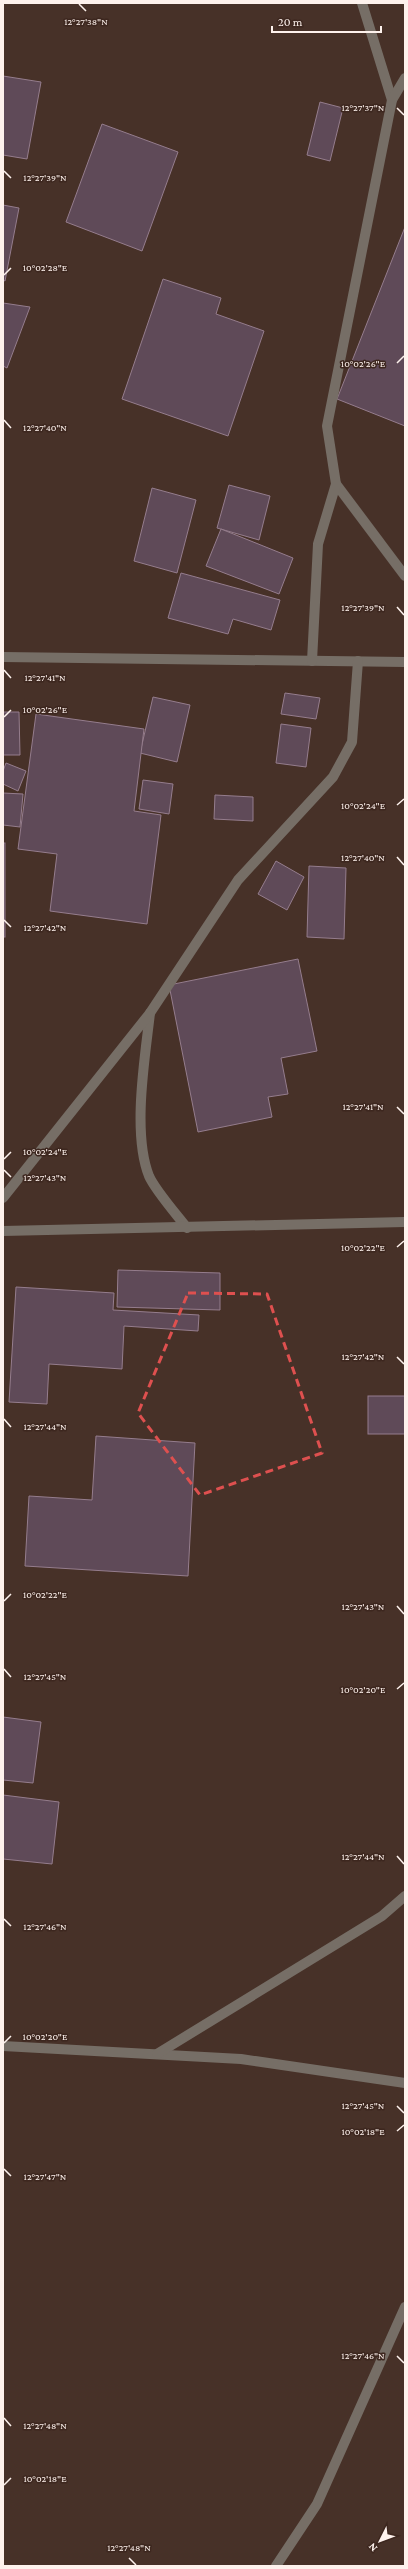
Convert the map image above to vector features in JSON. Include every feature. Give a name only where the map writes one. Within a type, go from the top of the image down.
[{"type":"street","points":[[362,3],[392,100]]},
{"type":"street","points":[[312,661],[318,544],[336,484],[327,426],[392,100],[405,78]]},
{"type":"street","points":[[336,484],[405,576]]},
{"type":"street","points":[[3,657],[405,662]]},
{"type":"street","points":[[3,1198],[150,1013],[238,880],[332,777],[352,742],[358,661]]},
{"type":"street","points":[[150,1013],[143,1071],[141,1137],[149,1177],[187,1228]]},
{"type":"street","points":[[3,1231],[405,1222]]},
{"type":"street","points":[[157,2054],[382,1916],[405,1896]]},
{"type":"street","points":[[3,2046],[241,2059],[405,2083]]},
{"type":"street","points":[[276,2566],[317,2504],[405,2307]]},
{"type":"highlighted area","points":[[188,1293],[267,1294],[322,1453],[200,1495],[138,1413]]},
{"type":"building","points":[[3,76],[41,82],[27,159],[3,155]]},
{"type":"building","points":[[320,102],[343,108],[330,161],[307,155]]},
{"type":"building","points":[[102,124],[178,152],[142,251],[66,222]]},
{"type":"building","points":[[3,205],[19,208],[5,281],[3,280]]},
{"type":"building","points":[[405,227],[405,426],[337,399]]},
{"type":"building","points":[[163,279],[221,298],[216,314],[264,331],[228,436],[122,399]]},
{"type":"building","points":[[3,303],[30,307],[7,368],[3,366]]},
{"type":"building","points":[[229,485],[270,496],[259,540],[217,528]]},
{"type":"building","points":[[152,488],[196,500],[177,573],[134,561]]},
{"type":"building","points":[[221,529],[293,558],[279,594],[206,566]]},
{"type":"building","points":[[181,573],[280,600],[271,630],[233,619],[228,634],[168,618]]},
{"type":"building","points":[[285,693],[320,698],[316,719],[281,714]]},
{"type":"building","points":[[153,697],[190,705],[177,762],[140,753]]},
{"type":"building","points":[[3,712],[19,712],[20,755],[3,755]]},
{"type":"building","points":[[36,714],[144,729],[134,811],[161,815],[147,924],[50,911],[57,854],[18,849]]},
{"type":"building","points":[[281,724],[311,728],[306,767],[276,763]]},
{"type":"building","points":[[6,763],[26,771],[18,791],[3,784],[3,771]]},
{"type":"building","points":[[143,780],[173,784],[169,814],[139,809]]},
{"type":"building","points":[[3,793],[23,794],[20,827],[3,825]]},
{"type":"building","points":[[215,795],[253,797],[253,821],[214,819]]},
{"type":"building","points":[[3,843],[5,843],[5,937],[3,937]]},
{"type":"building","points":[[276,861],[304,877],[287,910],[258,894]]},
{"type":"building","points":[[309,866],[346,868],[344,939],[307,937]]},
{"type":"building","points":[[298,959],[317,1051],[281,1058],[288,1094],[268,1097],[272,1117],[198,1132],[169,985]]},
{"type":"building","points":[[118,1270],[220,1273],[220,1310],[117,1307]]},
{"type":"building","points":[[16,1287],[114,1293],[113,1310],[199,1315],[198,1331],[124,1326],[122,1369],[49,1364],[47,1404],[9,1402]]},
{"type":"building","points":[[368,1396],[405,1396],[405,1434],[368,1434]]},
{"type":"building","points":[[96,1436],[195,1443],[188,1576],[25,1566],[29,1496],[92,1500]]},
{"type":"building","points":[[3,1717],[41,1722],[33,1783],[3,1780]]},
{"type":"building","points":[[3,1795],[59,1802],[52,1864],[3,1859]]}]
